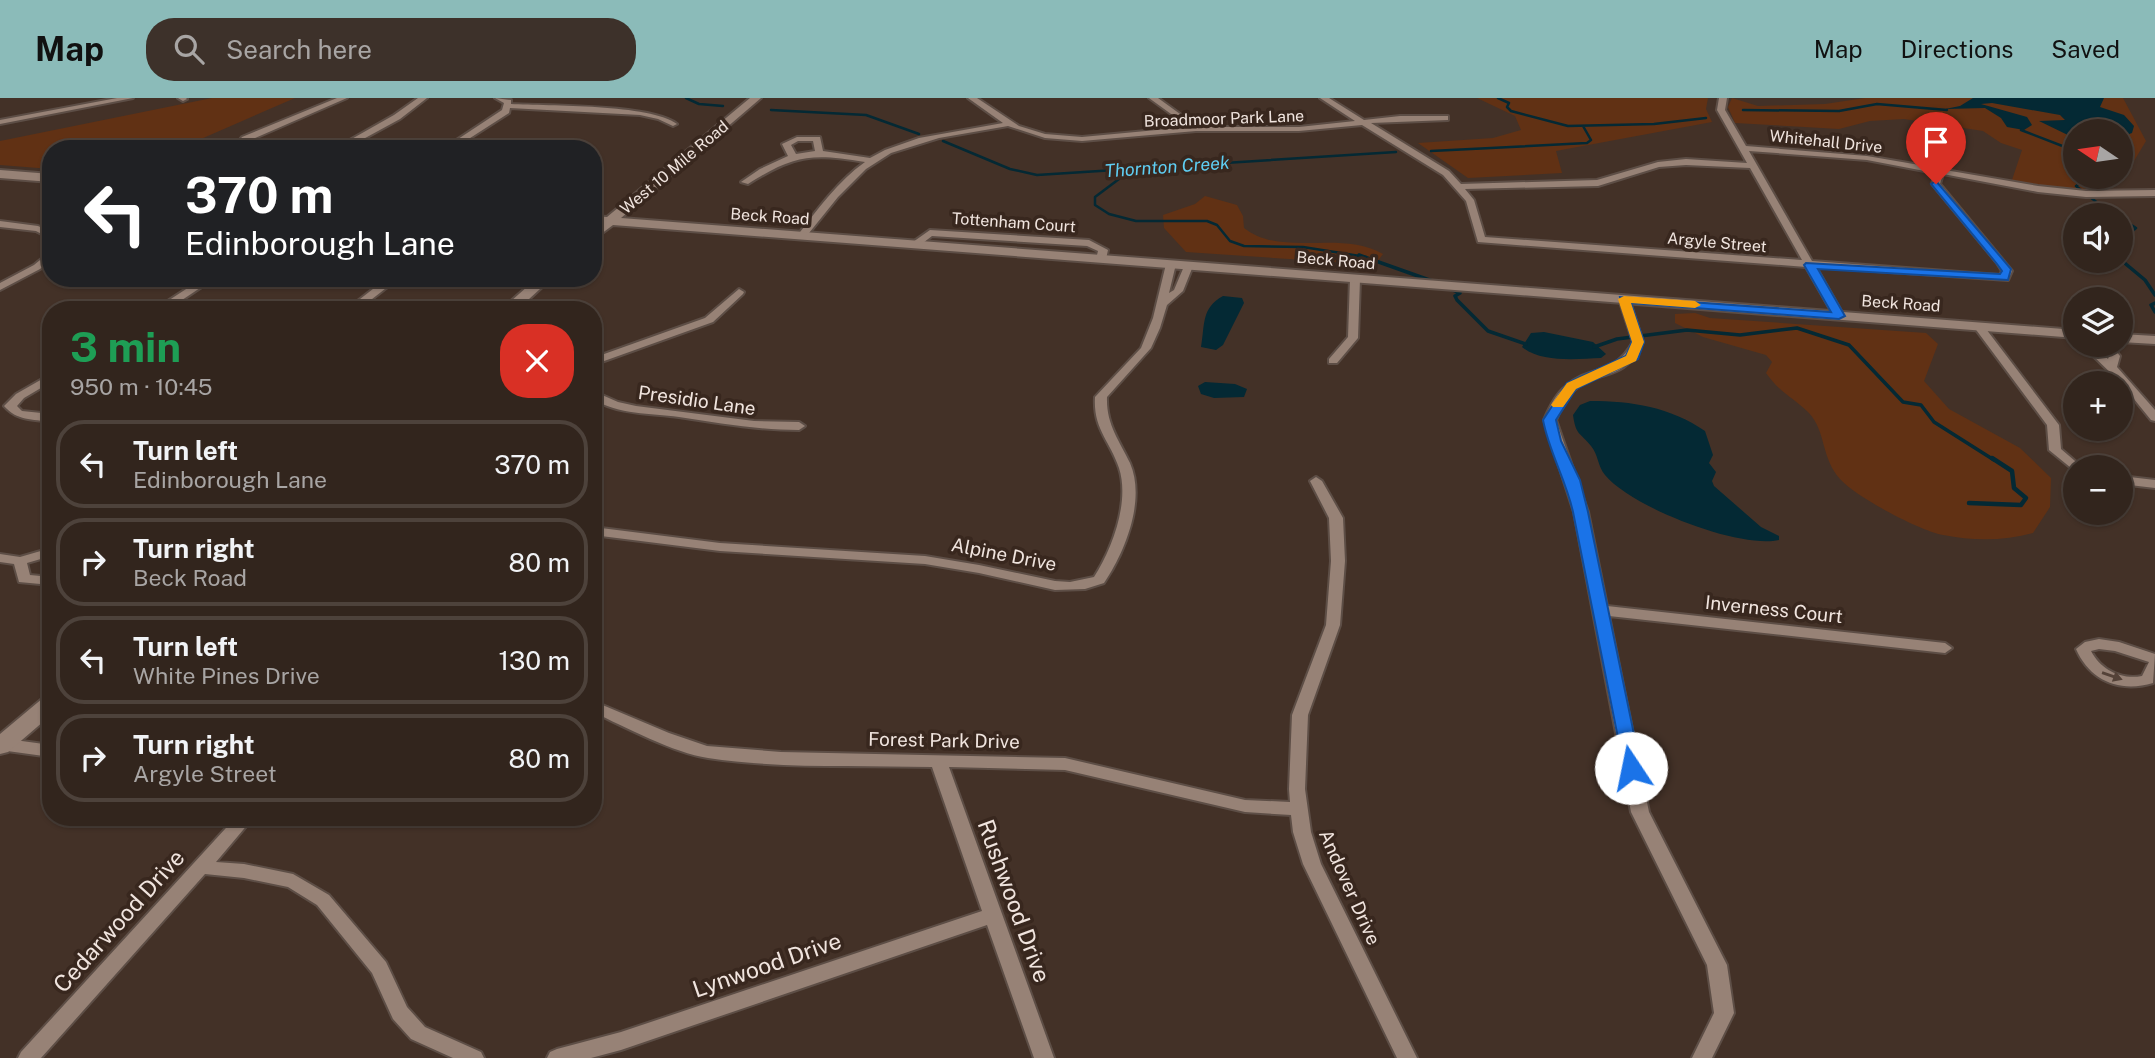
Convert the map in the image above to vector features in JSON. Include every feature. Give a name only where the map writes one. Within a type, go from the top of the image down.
[{"type":"main road","name":"West 10 Mile Road","points":[[602,228],[756,98]]},
{"type":"main road","points":[[0,174],[42,177]]},
{"type":"main road","name":"Beck Road","points":[[602,220],[2063,333]]},
{"type":"main road","points":[[518,301],[535,287]]},
{"type":"main road","points":[[2133,339],[2155,340]]},
{"type":"main road","points":[[1,745],[42,711]]},
{"type":"street","points":[[0,122],[101,100],[129,98]]},
{"type":"street","points":[[244,140],[343,98]]},
{"type":"street","points":[[355,140],[397,117],[423,98]]},
{"type":"street","points":[[499,98],[508,102],[509,106]]},
{"type":"street","name":"Broadmoor Park Lane","points":[[972,98],[1009,124],[1030,133],[1082,139],[1196,129],[1299,129],[1400,118],[1445,118]]},
{"type":"street","points":[[1153,98],[1196,129]]},
{"type":"street","name":"Argyle Street","points":[[1324,98],[1446,173],[1461,187],[1475,210],[1481,240],[2004,278],[2007,271],[2000,261],[1936,184],[1945,154],[1933,145]]},
{"type":"street","points":[[1723,98],[1721,110],[1839,316]]},
{"type":"street","points":[[460,140],[509,106],[640,113],[660,117],[673,124]]},
{"type":"street","points":[[802,236],[854,176],[872,160],[923,141],[1009,124]]},
{"type":"street","points":[[792,155],[786,144],[797,139],[817,139],[819,152]]},
{"type":"street","name":"Whitehall Drive","points":[[1743,148],[1843,155],[2066,192],[2155,193]]},
{"type":"street","points":[[745,182],[792,155],[819,152],[872,160]]},
{"type":"street","name":"Whitehall Drive","points":[[1461,187],[1598,183],[1658,165],[1686,162],[1753,166]]},
{"type":"street","points":[[0,224],[42,231]]},
{"type":"street","points":[[0,287],[42,262]]},
{"type":"street","name":"Alpine Drive","points":[[602,532],[760,550],[839,551],[933,560],[1054,585],[1092,583],[1099,580],[1108,566],[1130,486],[1122,462],[1101,425],[1101,397],[1144,351],[1163,303],[1163,289],[1171,264]]},
{"type":"street","points":[[1163,303],[1178,290],[1188,265]]},
{"type":"street","points":[[1333,361],[1353,338],[1355,279]]},
{"type":"street","points":[[174,301],[196,287]]},
{"type":"street","points":[[363,301],[382,287]]},
{"type":"street","points":[[602,359],[709,320],[739,292]]},
{"type":"street","points":[[1624,299],[1638,342],[1632,359],[1572,386],[1550,420],[1554,441],[1573,480],[1640,812],[1717,965],[1724,1013],[1702,1058]]},
{"type":"street","points":[[1979,327],[2053,425],[2055,450],[2063,457]]},
{"type":"street","points":[[2100,357],[2155,417]]},
{"type":"street","points":[[2111,367],[2115,357]]},
{"type":"street","points":[[42,383],[20,396],[10,406],[18,414],[42,417]]},
{"type":"street","name":"Presidio Lane","points":[[602,400],[607,403],[754,427],[799,426]]},
{"type":"street","points":[[602,406],[607,403]]},
{"type":"street","name":"Andover Drive","points":[[1316,481],[1336,518],[1338,561],[1333,625],[1300,715],[1299,809],[1302,832],[1312,864],[1407,1058]]},
{"type":"street","points":[[2133,482],[2155,484]]},
{"type":"street","points":[[0,558],[20,561],[42,555]]},
{"type":"street","points":[[20,561],[24,579],[42,580]]},
{"type":"street","name":"Inverness Court","points":[[1599,610],[1945,648]]},
{"type":"street","name":"Forest Park Drive","points":[[602,710],[705,752],[781,758],[1065,764],[1245,806],[1299,809]]},
{"type":"street","points":[[1,745],[42,750]]},
{"type":"street","name":"Rushwood Drive","points":[[938,760],[1044,1058]]},
{"type":"street","name":"Cedarwood Drive","points":[[28,1058],[238,826]]},
{"type":"street","points":[[201,867],[244,871],[293,881],[323,900],[379,968],[400,1013],[418,1033],[474,1058]]},
{"type":"street","name":"Lynwood Drive","points":[[556,1058],[621,1041],[993,915]]},
{"type":"shaded area","points":[[212,98],[295,98],[199,140],[42,140],[42,168],[0,165],[0,141]]},
{"type":"shaded area","points":[[1477,98],[1708,98],[1706,109],[1712,122],[1556,151],[1562,173],[1468,178],[1418,143],[1493,138],[1521,130],[1515,116]]},
{"type":"shaded area","points":[[1732,98],[1758,106],[1825,104],[1865,98],[2123,98],[2146,141],[2133,163],[2133,119],[2063,119],[2063,189],[2110,189],[2113,192],[2078,191],[2011,183],[2022,150],[2001,143],[1983,131],[1904,119],[1870,121],[1839,129],[1735,123],[1728,107]]},
{"type":"shaded area","points":[[1205,196],[1237,205],[1243,216],[1244,228],[1259,237],[1294,243],[1349,244],[1367,247],[1383,254],[1376,263],[1364,264],[1186,252],[1164,228],[1163,215],[1195,204]]},
{"type":"shaded area","points":[[1695,313],[1710,318],[1926,333],[1938,344],[1924,381],[1949,409],[2020,448],[2051,478],[2050,507],[2033,533],[1988,539],[1943,535],[1889,512],[1840,479],[1830,462],[1814,420],[1766,373],[1772,362],[1766,355],[1703,337],[1675,323],[1675,314]]},
{"type":"water","points":[[1973,98],[2104,98],[2100,107],[2124,115],[2128,119],[2064,119],[2060,115],[1992,103],[1981,104],[2027,117],[2032,125],[2024,130],[2007,127],[2001,118],[1985,108],[1945,109],[1960,106]]},
{"type":"water","points":[[2063,120],[2063,133],[2039,121]]},
{"type":"water","points":[[1223,296],[1242,298],[1244,303],[1223,345],[1216,350],[1201,347],[1207,312]]},
{"type":"water","points":[[1544,332],[1593,342],[1606,354],[1601,358],[1560,359],[1539,356],[1522,347],[1531,333]]},
{"type":"water","points":[[1205,382],[1235,384],[1247,389],[1244,397],[1214,398],[1201,394],[1198,386]]},
{"type":"water","points":[[1590,401],[1650,407],[1678,416],[1705,431],[1713,455],[1709,463],[1716,472],[1712,481],[1714,486],[1761,527],[1779,536],[1779,540],[1761,541],[1713,532],[1661,512],[1618,487],[1605,475],[1593,449],[1576,427],[1573,415],[1580,405]]},
{"type":"waterway","name":"Thornton Creek","points":[[686,98],[699,104],[723,106]]},
{"type":"waterway","name":"Thornton Creek","points":[[1498,98],[1509,103],[1507,107],[1511,111],[1568,126],[1654,124],[1706,118]]},
{"type":"waterway","name":"Thornton Creek","points":[[1743,110],[1839,111],[1877,104],[1947,110]]},
{"type":"waterway","name":"Thornton Creek","points":[[771,110],[866,115],[919,134]]},
{"type":"waterway","name":"Thornton Creek","points":[[1431,151],[1587,143],[1591,140],[1583,126]]},
{"type":"waterway","points":[[2021,130],[2063,146]]},
{"type":"waterway","name":"Thornton Creek","points":[[943,141],[1010,169],[1037,175],[1396,152]]},
{"type":"waterway","points":[[1122,170],[1119,179],[1095,197],[1095,205],[1109,214],[1136,221],[1207,221],[1217,225],[1230,241],[1244,246],[1303,247],[1364,257]]},
{"type":"waterway","points":[[2080,189],[2098,203]]},
{"type":"waterway","points":[[2133,226],[2136,228],[2133,231]]},
{"type":"waterway","points":[[1359,255],[1364,257]]},
{"type":"waterway","points":[[1364,257],[1435,282]]},
{"type":"waterway","points":[[2133,270],[2145,280],[2155,295]]},
{"type":"waterway","points":[[1450,289],[1460,293],[1455,296],[1457,300],[1488,331],[1526,344]]},
{"type":"waterway","points":[[2155,303],[2151,305],[2155,312]]},
{"type":"waterway","points":[[1594,347],[1617,339],[1687,330],[1740,335],[1797,328],[1849,345],[1903,402],[1921,405],[1934,422],[1994,460]]},
{"type":"waterway","points":[[1969,503],[2021,505],[2026,498],[2014,488],[2012,471],[1992,458]]},
{"type":"slow traffic","points":[[1558,405],[1572,386],[1632,359],[1638,342],[1624,299],[1695,305]]},
{"type":"route","points":[[1631,768],[1584,541],[1581,512],[1573,480],[1554,441],[1550,420],[1561,398],[1572,386],[1632,359],[1638,342],[1624,299],[1839,316],[1810,265],[2004,278],[2007,271],[2000,261],[1936,184]]}]
